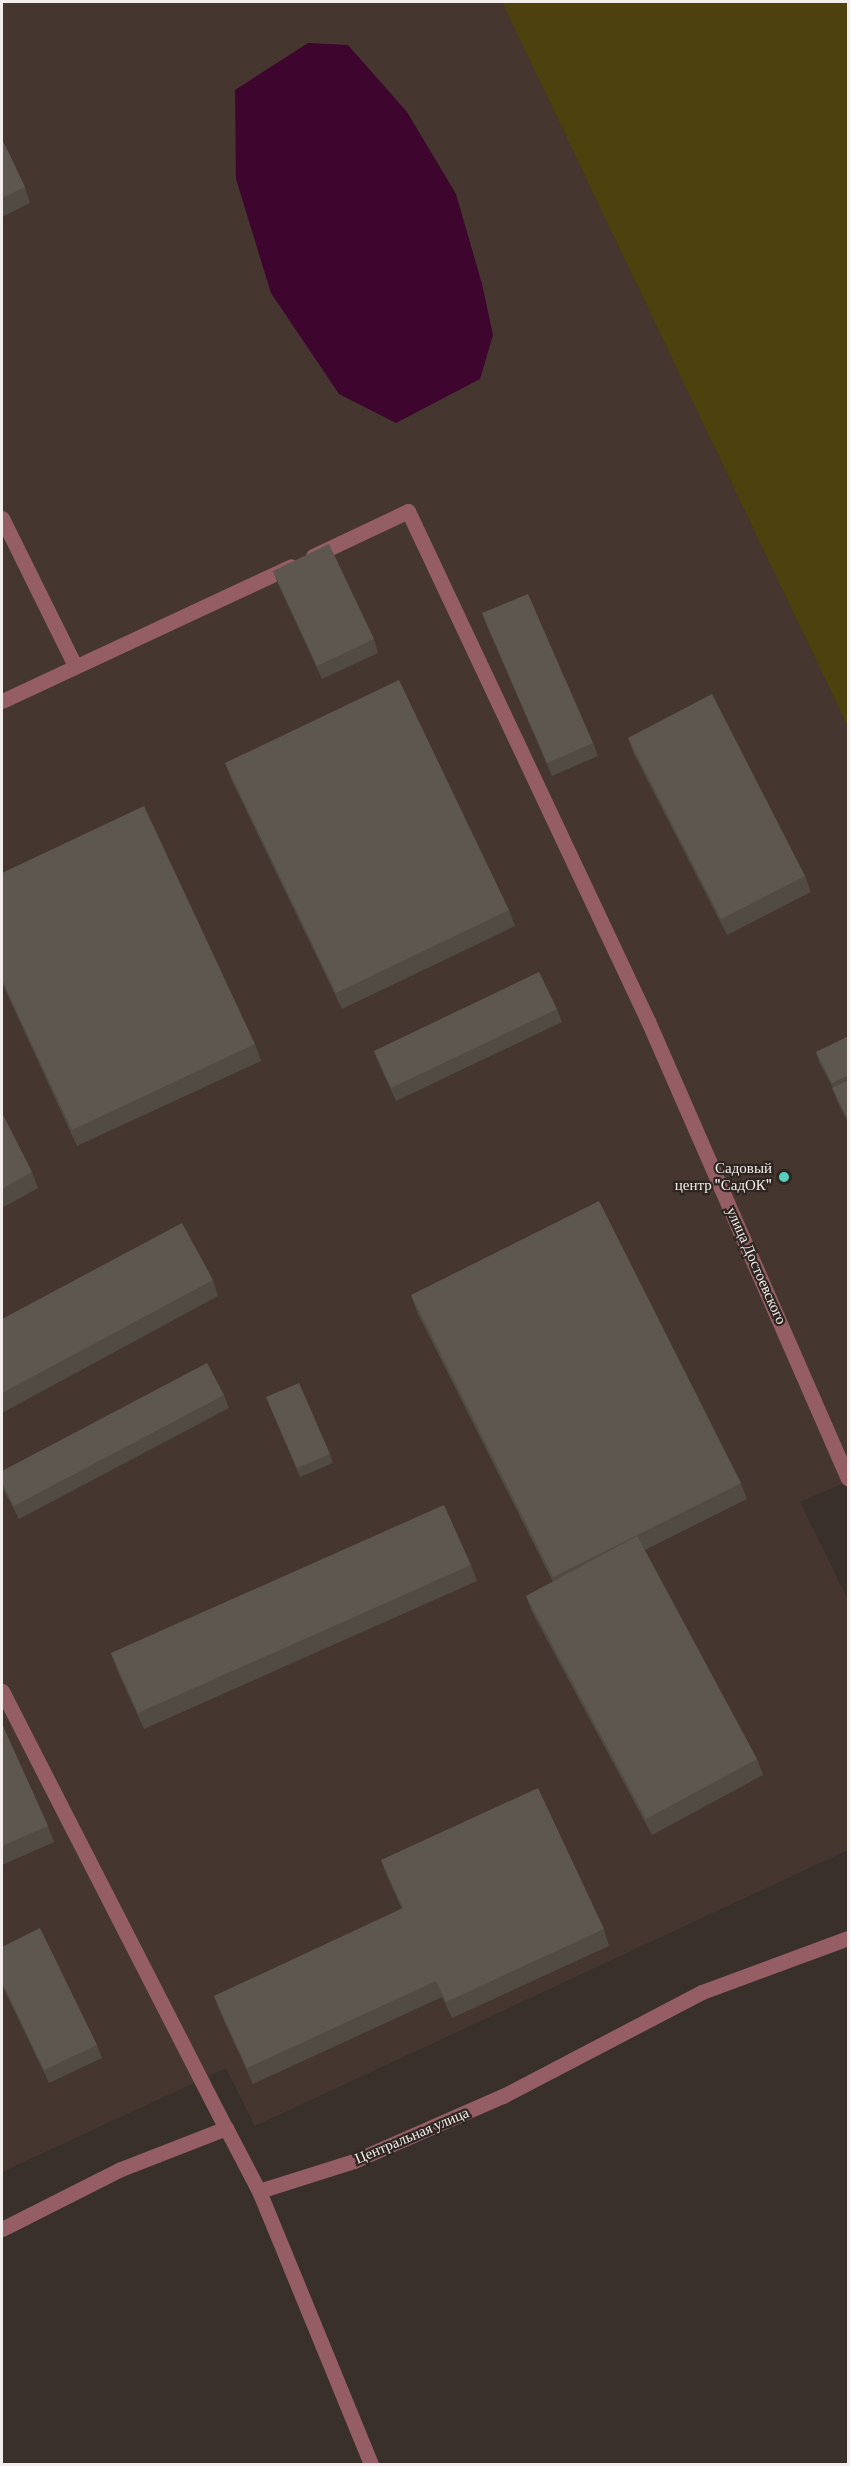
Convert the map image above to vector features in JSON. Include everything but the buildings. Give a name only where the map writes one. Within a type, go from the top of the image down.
[{"type":"street","name":"улица Достоевского","points":[[75,666],[408,511],[648,1021],[849,1478]]},
{"type":"street","points":[[2,518],[75,666],[2,701]]},
{"type":"street","points":[[2,1691],[259,2191],[371,2464]]},
{"type":"street","name":"Центральная улица","points":[[259,2191],[365,2156],[503,2096],[702,1992],[849,1938]]},
{"type":"street","points":[[2,2229],[121,2169],[226,2128]]},
{"type":"shaded area","points":[[2,2],[502,2],[848,727],[848,1481],[800,1502],[848,1600],[848,1850],[255,2126],[226,2068],[2,2172]]},
{"type":"shaded area","points":[[502,2],[848,2],[848,727]]},
{"type":"shaded area","points":[[308,43],[348,45],[407,112],[456,194],[482,284],[493,335],[480,379],[396,423],[339,394],[271,293],[236,179],[235,90]]},
{"type":"place","name":"Садовый центр \"СадОК\"","points":[[784,1177]]}]
